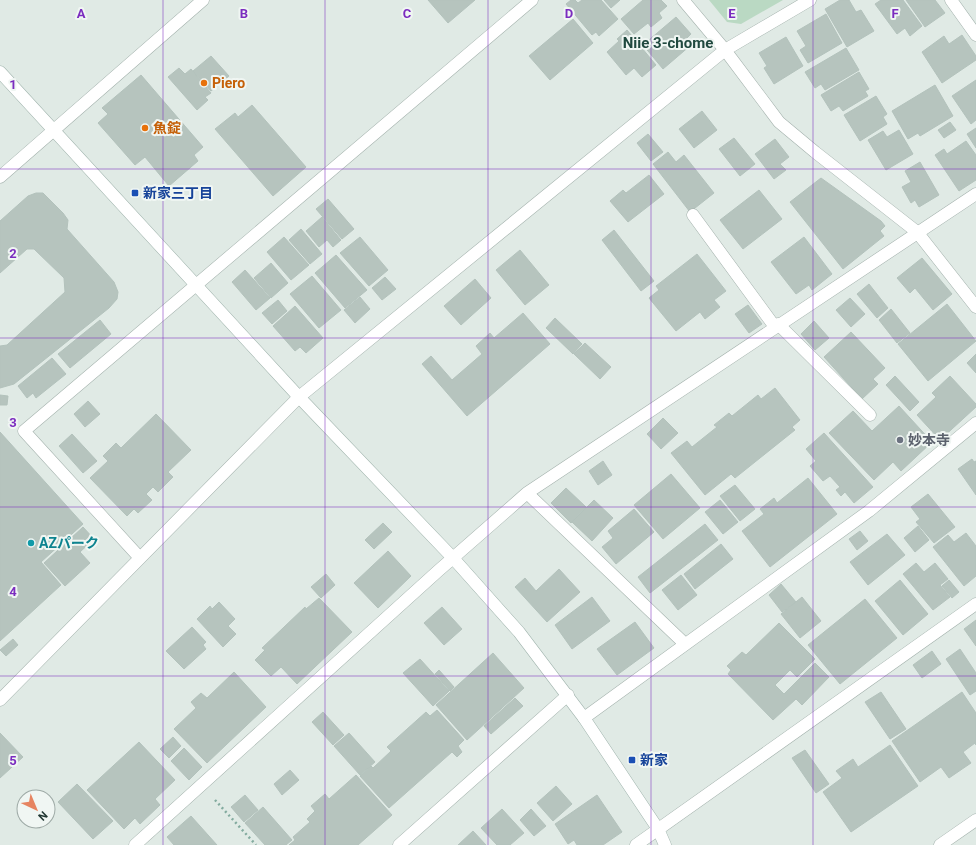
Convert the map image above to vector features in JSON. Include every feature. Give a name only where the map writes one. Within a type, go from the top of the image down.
[{"type":"street","points":[[0,177],[203,0]]},
{"type":"street","points":[[140,558],[24,431],[532,0]]},
{"type":"street","points":[[683,0],[725,50],[779,122],[917,232],[976,307]]},
{"type":"street","points":[[0,700],[299,397],[725,50],[810,0]]},
{"type":"street","points":[[951,0],[976,35]]},
{"type":"street","points":[[0,72],[299,397],[453,558],[519,632],[584,718],[658,829],[666,845]]},
{"type":"street","points":[[135,845],[527,493],[976,194]]},
{"type":"street","points":[[693,215],[777,326],[870,415]]},
{"type":"street","points":[[584,718],[869,511],[976,423]]},
{"type":"street","points":[[527,493],[685,644]]},
{"type":"street","points":[[636,845],[976,604]]},
{"type":"street","points":[[399,845],[568,695]]},
{"type":"street","points":[[940,845],[976,820]]},
{"type":"path","points":[[201,786],[256,845]]},
{"type":"green space","points":[[709,0],[783,0],[741,24],[727,22]]},
{"type":"building","points":[[428,0],[475,0],[448,23]]},
{"type":"building","points":[[571,0],[575,0],[578,3],[582,0],[601,0],[618,19],[599,36],[596,32],[592,35],[566,4]]},
{"type":"building","points":[[604,0],[620,0],[611,8]]},
{"type":"building","points":[[643,0],[661,0],[667,6],[659,13],[662,18],[651,27],[648,23],[634,34],[621,19]]},
{"type":"building","points":[[840,0],[849,0],[856,12],[861,10],[874,31],[847,47],[825,9]]},
{"type":"building","points":[[881,0],[903,0],[922,26],[910,36],[905,28],[897,34],[875,4]]},
{"type":"building","points":[[906,0],[935,0],[945,13],[925,27]]},
{"type":"building","points":[[826,14],[842,43],[808,63],[800,50],[806,46],[797,31]]},
{"type":"building","points":[[676,17],[691,34],[686,39],[691,45],[663,69],[643,45]]},
{"type":"building","points":[[573,19],[593,43],[550,80],[529,56]]},
{"type":"building","points":[[627,30],[656,65],[642,77],[634,68],[626,75],[607,52],[619,41],[617,39]]},
{"type":"building","points":[[962,35],[976,56],[976,60],[942,83],[922,52],[944,36],[949,44]]},
{"type":"building","points":[[786,37],[803,66],[774,84],[764,68],[767,66],[759,53]]},
{"type":"building","points":[[846,48],[859,70],[825,90],[821,84],[815,88],[805,72]]},
{"type":"building","points":[[211,56],[229,76],[211,91],[193,71]]},
{"type":"building","points":[[179,68],[185,74],[191,69],[211,93],[205,97],[208,100],[197,110],[168,77]]},
{"type":"building","points":[[859,72],[869,89],[865,91],[868,96],[843,111],[839,106],[831,111],[821,95]]},
{"type":"building","points":[[141,75],[203,147],[194,155],[198,161],[169,186],[145,157],[135,165],[98,123],[108,114],[102,108]]},
{"type":"building","points":[[976,80],[976,120],[971,124],[952,96]]},
{"type":"building","points":[[935,85],[953,116],[920,136],[918,133],[908,139],[892,111]]},
{"type":"building","points":[[876,96],[887,114],[883,117],[887,124],[860,141],[844,115]]},
{"type":"building","points":[[252,105],[306,167],[273,196],[215,129],[235,113],[238,117]]},
{"type":"building","points":[[702,111],[717,130],[694,148],[679,129]]},
{"type":"building","points":[[950,122],[956,130],[944,138],[938,130]]},
{"type":"building","points":[[976,128],[976,148],[967,134]]},
{"type":"building","points":[[899,130],[913,154],[886,170],[868,140],[883,131],[887,137]]},
{"type":"building","points":[[648,134],[663,152],[651,161],[637,143]]},
{"type":"building","points":[[734,138],[755,164],[740,176],[719,149]]},
{"type":"building","points":[[775,139],[789,157],[780,164],[786,170],[774,179],[755,154]]},
{"type":"building","points":[[966,141],[976,155],[976,180],[959,191],[935,155],[944,149],[947,154]]},
{"type":"building","points":[[668,152],[676,162],[684,155],[714,193],[690,212],[653,164]]},
{"type":"building","points":[[920,162],[939,195],[919,207],[915,200],[911,203],[902,187],[911,182],[905,171]]},
{"type":"building","points":[[649,175],[664,194],[628,222],[610,201],[623,190],[626,193]]},
{"type":"building","points":[[821,178],[881,221],[885,226],[880,231],[884,236],[843,269],[790,202]]},
{"type":"building","points":[[759,190],[782,219],[743,249],[720,220]]},
{"type":"building","points":[[36,193],[43,193],[63,213],[68,220],[67,229],[114,282],[118,292],[117,299],[109,308],[14,384],[0,388],[0,346],[7,345],[65,292],[64,278],[34,249],[27,249],[0,273],[0,221],[28,196]]},
{"type":"building","points":[[328,199],[354,229],[342,239],[316,209]]},
{"type":"building","points":[[322,217],[341,240],[333,247],[327,240],[319,247],[306,231]]},
{"type":"building","points":[[301,229],[322,254],[310,264],[289,240]]},
{"type":"building","points":[[614,230],[654,281],[641,291],[602,240]]},
{"type":"building","points":[[284,237],[309,265],[291,280],[267,252]]},
{"type":"building","points":[[360,237],[388,270],[369,286],[340,253]]},
{"type":"building","points":[[804,237],[832,274],[812,290],[809,285],[796,294],[771,262]]},
{"type":"building","points":[[520,250],[549,285],[525,305],[496,270]]},
{"type":"building","points":[[697,254],[726,291],[714,300],[720,307],[705,319],[700,312],[676,331],[649,298],[659,290],[656,286]]},
{"type":"building","points":[[336,255],[367,290],[345,308],[315,273]]},
{"type":"building","points":[[922,258],[952,294],[933,310],[915,288],[910,293],[897,278]]},
{"type":"building","points":[[271,263],[288,283],[271,298],[254,278]]},
{"type":"building","points":[[245,270],[270,298],[256,310],[232,282]]},
{"type":"building","points":[[312,276],[341,310],[319,328],[290,294]]},
{"type":"building","points":[[385,277],[396,289],[382,300],[372,288]]},
{"type":"building","points":[[475,279],[491,298],[461,325],[444,306]]},
{"type":"building","points":[[869,284],[888,308],[877,318],[857,294]]},
{"type":"building","points":[[360,297],[370,309],[355,323],[344,310]]},
{"type":"building","points":[[850,298],[865,314],[851,327],[836,310]]},
{"type":"building","points":[[278,300],[287,311],[272,324],[262,313]]},
{"type":"building","points":[[947,304],[976,341],[928,381],[898,344]]},
{"type":"building","points":[[748,305],[762,324],[749,333],[735,314]]},
{"type":"building","points":[[295,306],[323,338],[306,353],[300,347],[295,351],[273,326]]},
{"type":"building","points":[[891,309],[910,333],[897,343],[879,320]]},
{"type":"building","points":[[523,313],[550,344],[467,416],[422,364],[431,356],[452,380],[482,354],[476,346],[490,333],[494,338]]},
{"type":"building","points":[[555,318],[582,344],[573,354],[546,328]]},
{"type":"building","points":[[100,320],[111,334],[70,368],[58,354]]},
{"type":"building","points":[[814,321],[829,338],[815,350],[801,334]]},
{"type":"building","points":[[851,332],[885,368],[873,379],[878,384],[862,399],[824,357]]},
{"type":"building","points":[[585,343],[611,367],[600,379],[574,354]]},
{"type":"building","points":[[976,354],[976,373],[967,363]]},
{"type":"building","points":[[52,358],[66,374],[36,398],[33,393],[27,398],[18,386]]},
{"type":"building","points":[[895,376],[919,402],[910,411],[886,385]]},
{"type":"building","points":[[950,376],[976,404],[976,407],[940,440],[917,415],[936,397],[932,393]]},
{"type":"building","points":[[775,388],[800,420],[792,427],[795,430],[735,478],[731,474],[705,495],[671,453],[687,441],[692,447],[717,427],[714,425],[729,413],[732,416],[758,395],[761,399]]},
{"type":"building","points":[[0,395],[8,396],[7,405],[0,405]]},
{"type":"building","points":[[88,401],[100,414],[85,427],[74,414]]},
{"type":"building","points":[[899,406],[932,442],[901,471],[893,462],[874,480],[829,433],[853,411],[872,431]]},
{"type":"building","points":[[156,414],[191,450],[168,472],[173,477],[158,492],[153,487],[146,494],[152,500],[138,513],[134,509],[127,516],[90,478],[108,461],[103,456],[116,443],[121,448]]},
{"type":"building","points":[[663,418],[678,433],[661,449],[647,434]]},
{"type":"building","name":"AZパーク","points":[[0,432],[83,524],[41,562],[61,585],[0,641]]},
{"type":"building","points":[[824,433],[873,487],[854,503],[845,492],[841,496],[836,490],[840,487],[830,476],[823,481],[810,466],[816,461],[806,449]]},
{"type":"building","points":[[72,434],[97,461],[83,473],[59,446]]},
{"type":"building","points":[[972,459],[974,462],[976,461],[976,495],[958,469]]},
{"type":"building","points":[[603,461],[612,475],[598,485],[589,471]]},
{"type":"building","points":[[671,474],[700,508],[663,539],[634,505]]},
{"type":"building","points":[[808,478],[837,514],[770,567],[742,531],[764,514],[760,509],[774,498],[777,503]]},
{"type":"building","points":[[735,485],[755,509],[740,521],[720,496]]},
{"type":"building","points":[[566,488],[586,507],[571,523],[551,503]]},
{"type":"building","points":[[928,494],[955,527],[934,543],[916,522],[920,519],[911,507]]},
{"type":"building","points":[[594,500],[613,518],[592,541],[572,522]]},
{"type":"building","points":[[720,500],[738,522],[723,534],[705,512]]},
{"type":"building","points":[[634,509],[654,532],[616,564],[602,547],[613,538],[608,531]]},
{"type":"building","points":[[383,523],[392,532],[374,549],[365,540]]},
{"type":"building","points":[[705,524],[718,540],[650,593],[638,577]]},
{"type":"building","points":[[918,526],[929,540],[915,552],[904,538]]},
{"type":"building","points":[[83,527],[94,539],[80,552],[90,563],[65,586],[44,563]]},
{"type":"building","points":[[860,531],[868,541],[857,550],[849,539]]},
{"type":"building","points":[[966,533],[976,546],[976,576],[964,586],[933,547],[948,535],[954,542]]},
{"type":"building","points":[[887,534],[905,555],[868,585],[850,562]]},
{"type":"building","points":[[721,544],[733,559],[695,589],[684,574]]},
{"type":"building","points":[[388,551],[411,576],[378,608],[354,583]]},
{"type":"building","points":[[916,563],[924,572],[935,563],[948,579],[940,585],[950,597],[933,610],[903,574]]},
{"type":"building","points":[[559,569],[580,592],[547,622],[515,587],[525,578],[536,591]]},
{"type":"building","points":[[326,574],[335,585],[321,598],[311,587]]},
{"type":"building","points":[[681,575],[697,595],[678,610],[662,590]]},
{"type":"building","points":[[900,580],[928,614],[903,635],[875,601]]},
{"type":"building","points":[[949,580],[959,592],[952,598],[942,586]]},
{"type":"building","points":[[781,584],[796,602],[782,612],[769,595]]},
{"type":"building","points":[[592,597],[610,621],[572,649],[555,625]]},
{"type":"building","points":[[802,597],[821,621],[800,638],[781,614]]},
{"type":"building","points":[[319,598],[352,632],[297,684],[281,667],[271,676],[255,660],[265,650],[262,648],[305,607],[306,609]]},
{"type":"building","points":[[865,599],[897,638],[840,684],[808,645]]},
{"type":"building","points":[[219,602],[235,619],[228,626],[236,634],[223,647],[197,619],[210,606],[212,609]]},
{"type":"building","points":[[442,607],[462,629],[444,645],[424,623]]},
{"type":"building","points":[[976,620],[976,646],[964,629]]},
{"type":"building","points":[[635,622],[654,648],[617,675],[597,649]]},
{"type":"building","points":[[779,623],[815,659],[797,677],[790,670],[775,685],[784,694],[815,663],[829,677],[802,705],[796,699],[773,720],[728,674],[731,670],[727,666],[742,652],[746,655]]},
{"type":"building","points":[[192,627],[206,642],[203,645],[206,649],[184,669],[166,651]]},
{"type":"building","points":[[13,639],[18,645],[6,656],[0,650]]},
{"type":"building","points":[[960,649],[976,673],[976,691],[970,695],[946,659]]},
{"type":"building","points":[[932,651],[941,664],[922,678],[913,665]]},
{"type":"building","points":[[493,653],[524,688],[467,740],[436,705]]},
{"type":"building","points":[[420,659],[449,691],[433,706],[403,673]]},
{"type":"building","points":[[439,670],[454,687],[450,691],[435,674]]},
{"type":"building","points":[[234,672],[266,707],[207,763],[174,729],[196,708],[191,702],[201,693],[207,698]]},
{"type":"building","points":[[881,692],[906,729],[890,739],[865,702]]},
{"type":"building","points":[[962,692],[976,713],[976,745],[975,743],[963,752],[971,763],[949,778],[941,767],[920,782],[892,741]]},
{"type":"building","points":[[515,698],[523,706],[491,734],[484,726]]},
{"type":"building","points":[[437,710],[464,740],[458,746],[462,752],[457,757],[452,752],[389,808],[360,776],[371,766],[373,768],[391,751],[387,747],[426,712],[430,716]]},
{"type":"building","points":[[323,712],[344,735],[333,745],[312,722]]},
{"type":"building","points":[[0,733],[23,757],[0,778]]},
{"type":"building","points":[[349,733],[375,762],[360,775],[334,746]]},
{"type":"building","points":[[173,737],[181,746],[169,758],[160,749]]},
{"type":"building","points":[[139,742],[175,780],[155,799],[160,805],[140,824],[135,818],[124,829],[87,790]]},
{"type":"building","points":[[890,745],[918,786],[851,832],[823,792],[842,778],[836,771],[853,759],[858,767]]},
{"type":"building","points":[[184,748],[202,767],[189,780],[171,761]]},
{"type":"building","points":[[805,750],[829,784],[816,793],[792,758]]},
{"type":"building","points":[[290,770],[299,780],[282,795],[274,784]]},
{"type":"building","points":[[356,775],[392,815],[358,845],[289,845],[295,840],[293,837],[310,822],[307,819],[315,811],[311,806],[325,794],[329,799]]},
{"type":"building","points":[[77,784],[113,821],[93,839],[58,802]]},
{"type":"building","points":[[556,786],[572,804],[553,821],[537,803]]},
{"type":"building","points":[[245,795],[258,810],[244,822],[231,807]]},
{"type":"building","points":[[597,795],[622,832],[603,845],[577,845],[574,840],[568,844],[555,824]]},
{"type":"building","points":[[263,807],[292,840],[286,845],[265,845],[245,823]]},
{"type":"building","points":[[502,809],[524,833],[510,845],[497,845],[481,828]]},
{"type":"building","points":[[531,809],[546,826],[534,836],[520,820]]},
{"type":"building","points":[[191,816],[217,845],[174,845],[167,837]]},
{"type":"building","points":[[473,831],[486,845],[458,845]]},
{"type":"place","name":"Piero","points":[[204,83]]},
{"type":"place","name":"魚錠","points":[[145,128]]},
{"type":"place","name":"新家三丁目","points":[[135,193]]},
{"type":"place","name":"妙本寺","points":[[900,440]]},
{"type":"place","name":"AZパーク","points":[[31,543]]},
{"type":"place","name":"新家","points":[[632,760]]},
{"type":"district","name":"Niie 3-chome","points":[[668,43]]}]
